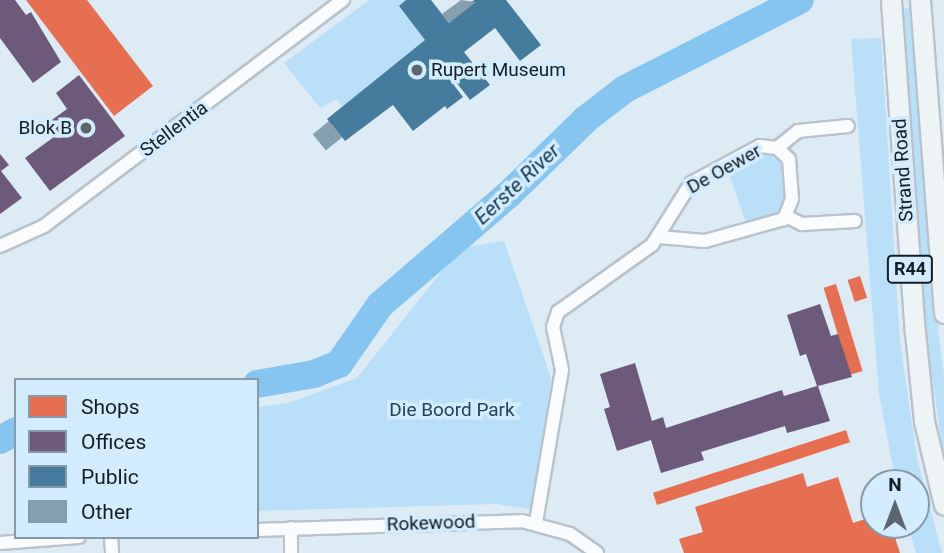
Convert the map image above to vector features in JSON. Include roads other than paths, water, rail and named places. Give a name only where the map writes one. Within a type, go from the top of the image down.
[{"type":"main road","name":"Strand Road","points":[[891,0],[915,332],[925,421],[944,505]]},
{"type":"main road","name":"Strand Road","points":[[920,0],[944,313]]},
{"type":"street","name":"Stellentia","points":[[0,246],[44,226],[343,0]]},
{"type":"street","points":[[777,148],[798,131],[848,126]]},
{"type":"street","name":"De Oewer","points":[[537,522],[562,370],[554,320],[563,307],[659,237],[681,192],[691,183],[760,146],[777,148],[792,169],[792,199],[786,216]]},
{"type":"street","points":[[659,237],[716,240],[777,223],[786,216],[802,224],[855,221]]},
{"type":"street","name":"Rokewood","points":[[259,530],[537,522],[570,534],[597,553]]},
{"type":"street","points":[[291,528],[291,553]]},
{"type":"street","points":[[0,543],[53,539]]},
{"type":"waterway","name":"Eerste River","points":[[259,384],[314,374],[339,364],[380,305],[509,194],[586,119],[625,89],[800,0]]},
{"type":"waterway","name":"Eerste River","points":[[0,440],[14,432]]},
{"type":"place","name":"Rupert Museum","points":[[417,70]]},
{"type":"place","name":"Blok B","points":[[86,128]]},
{"type":"park label","name":"Die Boord Park","points":[[452,410]]}]
